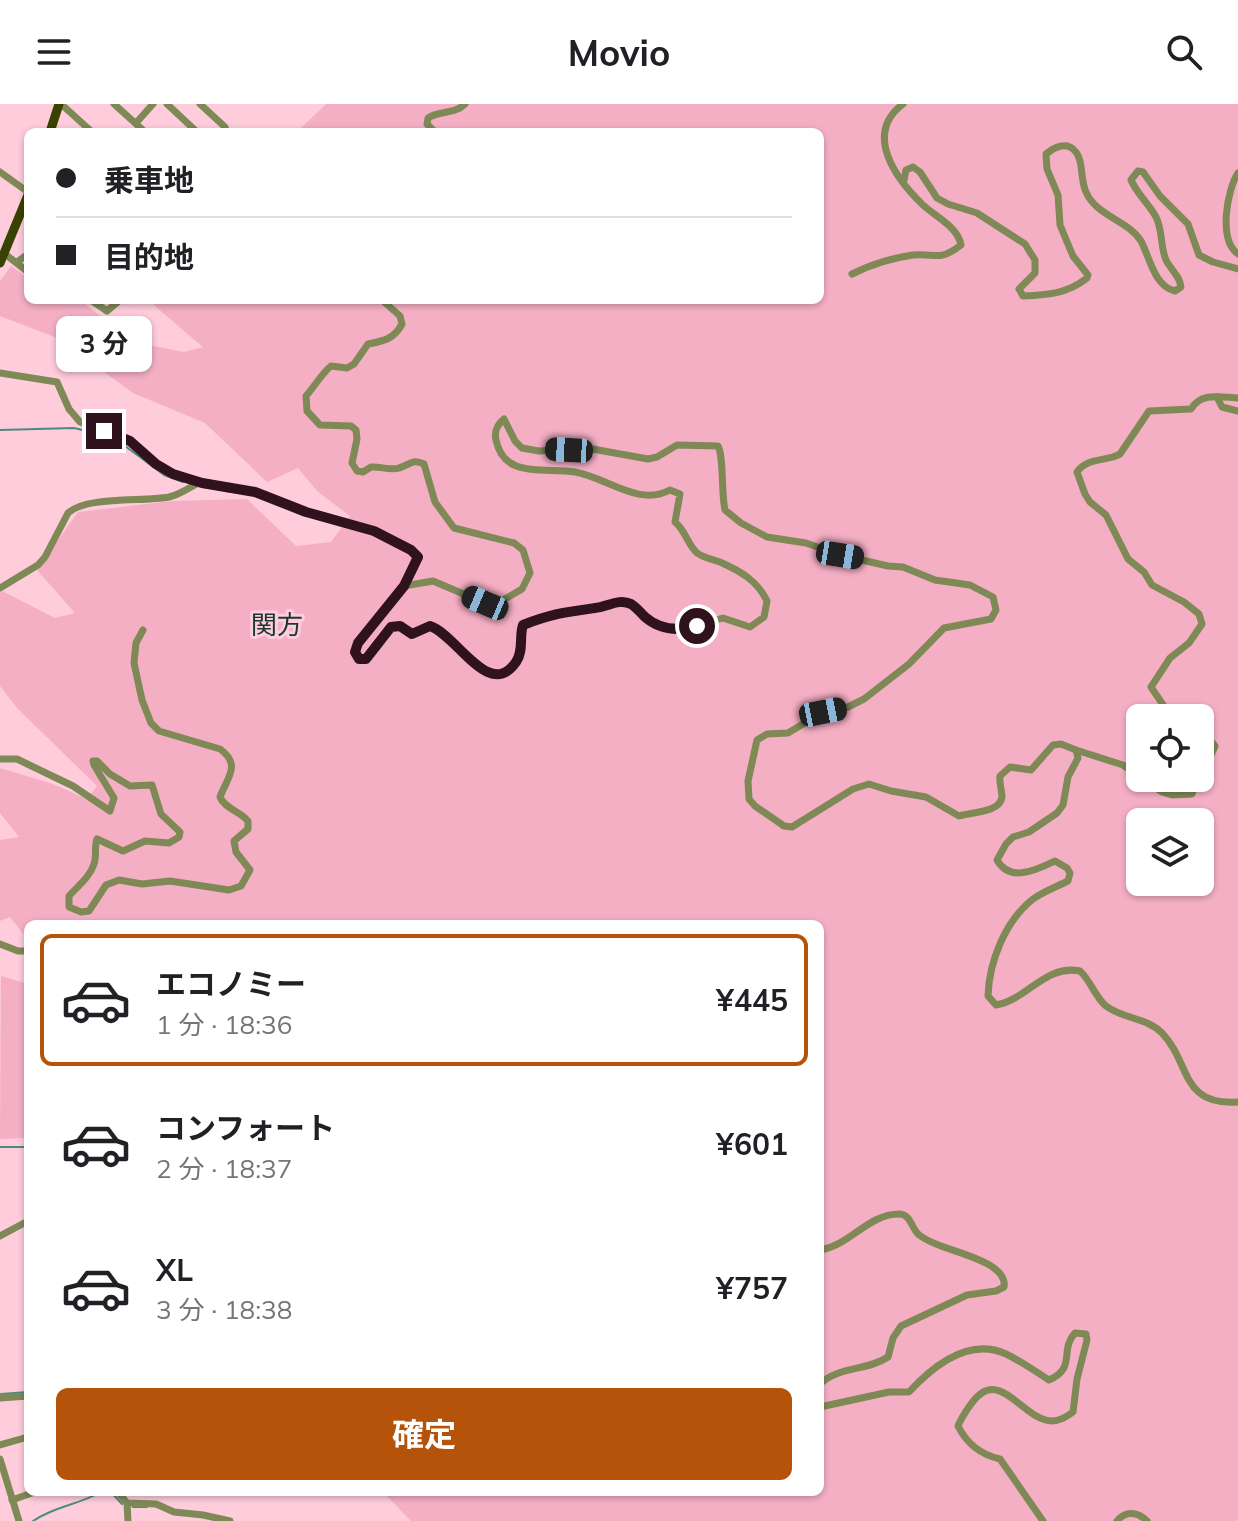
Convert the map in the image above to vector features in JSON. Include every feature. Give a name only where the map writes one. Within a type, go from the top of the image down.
[{"type":"main road","points":[[51,128],[60,104]]},
{"type":"main road","points":[[2,258],[24,203]]},
{"type":"street","points":[[60,104],[87,128]]},
{"type":"street","points":[[114,104],[141,128]]},
{"type":"street","points":[[136,123],[153,104]]},
{"type":"street","points":[[167,104],[193,128]]},
{"type":"street","points":[[200,104],[225,128]]},
{"type":"street","points":[[210,113],[216,104]]},
{"type":"street","points":[[431,128],[427,124],[432,115],[458,110],[465,104]]},
{"type":"street","points":[[852,274],[884,260],[916,255],[938,258],[961,245],[952,228],[921,203],[886,157],[884,142],[887,126],[895,110],[903,104]]},
{"type":"street","points":[[904,180],[906,170],[913,167],[920,172],[937,198],[977,213],[1025,244],[1035,260],[1035,273],[1019,289],[1023,296],[1067,291],[1088,275],[1073,256],[1060,225],[1058,195],[1047,169],[1046,154],[1066,146],[1074,149],[1078,158],[1086,193],[1101,212],[1140,239],[1153,271],[1169,289],[1175,291],[1181,287],[1180,280],[1163,252],[1161,231],[1155,215],[1131,180],[1138,171],[1143,172],[1160,196],[1188,224],[1199,255],[1238,269]]},
{"type":"street","points":[[0,172],[24,190]]},
{"type":"street","points":[[1238,173],[1230,186],[1227,240],[1231,249],[1238,254]]},
{"type":"street","points":[[17,262],[24,257]]},
{"type":"street","points":[[2,258],[17,262],[24,268]]},
{"type":"street","points":[[97,304],[107,311],[115,304]]},
{"type":"street","points":[[386,304],[400,316],[402,324],[396,335],[368,344],[354,364],[347,368],[331,366],[324,371],[319,383],[306,396],[307,411],[320,425],[351,426],[356,430],[352,463],[357,471],[363,472],[371,467],[397,469],[419,461],[424,464],[435,502],[454,528],[514,543],[523,550],[530,573],[522,589],[495,605],[433,581],[404,586]]},
{"type":"street","points":[[0,373],[57,382],[69,409],[80,422],[130,441],[165,470],[199,482],[255,492],[306,512],[374,531],[411,550],[418,557],[404,586],[358,643],[355,652],[359,659],[366,659],[391,627],[400,626],[412,634],[430,626],[455,641],[475,666],[490,675],[502,673],[516,662],[522,646],[523,625],[555,613],[597,608],[615,602],[631,604],[648,620],[681,630],[723,618],[750,627],[764,617],[767,610],[763,592],[746,575],[700,555],[692,548],[685,531],[675,522],[680,494],[670,490],[663,494],[639,494],[575,472],[523,470],[503,456],[497,445],[497,425],[504,419],[522,448],[539,451],[587,448],[648,459],[677,445],[718,446],[725,510],[753,530],[767,537],[806,543],[840,555],[903,567],[935,580],[970,585],[996,601],[996,610],[991,619],[944,628],[909,664],[864,699],[848,707],[823,712],[788,733],[767,734],[757,740],[748,793],[755,806],[784,826],[792,827],[853,789],[869,784],[926,797],[959,816],[993,809],[1002,798],[1000,776],[1010,767],[1031,770],[1053,745],[1061,744],[1126,768]]},
{"type":"street","points":[[1163,704],[1151,687],[1170,658],[1197,632],[1202,624],[1199,614],[1152,585],[1144,572],[1128,559],[1106,515],[1085,494],[1077,472],[1081,466],[1092,461],[1120,454],[1149,411],[1191,409],[1195,401],[1204,397],[1238,398]]},
{"type":"street","points":[[1217,397],[1222,407],[1238,411]]},
{"type":"street","points":[[0,588],[38,565],[74,507],[111,501],[167,498],[199,482]]},
{"type":"street","points":[[0,759],[17,759],[73,786],[110,811],[114,798],[94,765],[93,761],[97,761],[110,774],[130,786],[152,785],[161,814],[180,832],[175,841],[145,841],[123,851],[97,839],[94,865],[67,902],[75,911],[89,911],[100,891],[119,880],[142,884],[170,881],[229,890],[241,886],[250,870],[236,852],[234,841],[248,829],[248,821],[220,797],[232,776],[230,758],[220,749],[159,731],[151,723],[134,663],[136,643],[143,630]]},
{"type":"street","points":[[1076,750],[1078,758],[1068,777],[1063,805],[1029,832],[1013,837],[997,860],[1008,872],[1016,874],[1055,861],[1070,873],[1068,881],[1042,893],[1024,907],[1011,925],[992,967],[988,996],[996,1005],[1004,1004],[1059,972],[1080,971],[1104,1005],[1117,1013],[1145,1022],[1164,1035],[1193,1089],[1202,1096],[1238,1102]]},
{"type":"street","points":[[1162,792],[1172,795],[1193,792]]},
{"type":"street","points":[[0,944],[24,951]]},
{"type":"street","points":[[824,1250],[875,1220],[900,1214],[908,1218],[916,1233],[930,1242],[975,1257],[1002,1273],[1005,1279],[1004,1287],[996,1291],[967,1295],[901,1326],[893,1338],[888,1357],[878,1364],[846,1370],[824,1379]]},
{"type":"street","points":[[0,1236],[24,1223]]},
{"type":"street","points":[[824,1406],[889,1392],[909,1392],[937,1365],[979,1349],[1004,1353],[1049,1380],[1067,1365],[1070,1338],[1075,1333],[1086,1334],[1073,1412],[1062,1420],[1048,1421],[996,1389],[986,1390],[977,1396],[958,1426],[975,1447],[987,1456],[1000,1459],[1043,1521]]},
{"type":"street","points":[[0,1398],[24,1396]]},
{"type":"street","points":[[0,1445],[24,1438]]},
{"type":"street","points":[[0,1459],[19,1521]]},
{"type":"street","points":[[12,1500],[24,1496]]},
{"type":"street","points":[[121,1496],[127,1503],[128,1521]]},
{"type":"street","points":[[127,1503],[156,1504],[174,1512],[230,1521]]},
{"type":"street","points":[[1117,1521],[1130,1513],[1136,1513],[1147,1521]]},
{"type":"shaded area","points":[[326,104],[1238,104],[1238,1521],[411,1521],[387,1496],[824,1496],[824,920],[24,920],[24,935],[10,917],[0,921],[0,840],[19,837],[0,813],[0,768],[53,784],[87,799],[97,786],[17,708],[0,686],[0,593],[2,591],[55,618],[75,613],[37,570],[78,512],[172,501],[247,499],[296,546],[331,542],[350,516],[317,491],[298,468],[267,482],[205,423],[133,393],[57,338],[0,316],[0,281],[11,266],[24,275],[24,304],[85,304],[133,342],[184,352],[203,347],[154,304],[824,304],[824,128],[301,128]]},
{"type":"shaded area","points":[[1,976],[24,983],[24,1138],[0,1139]]},
{"type":"waterway","points":[[0,430],[74,428],[91,432],[117,440],[164,475],[183,482]]},
{"type":"waterway","points":[[0,1147],[24,1147]]},
{"type":"waterway","points":[[1,1394],[24,1392]]},
{"type":"waterway","points":[[33,1521],[92,1496]]},
{"type":"waterway","points":[[115,1496],[122,1504]]},
{"type":"waterway","points":[[133,1507],[147,1507]]},
{"type":"district","name":"関方","points":[[277,625]]},
{"type":"route","points":[[104,431],[130,441],[156,464],[173,474],[266,495],[306,512],[374,531],[411,550],[418,557],[404,586],[358,643],[355,652],[359,659],[366,659],[391,627],[400,626],[412,634],[430,626],[455,641],[475,666],[490,675],[502,673],[516,662],[522,646],[523,625],[555,613],[597,608],[615,602],[631,604],[648,620],[663,627],[681,630],[697,626]]}]
